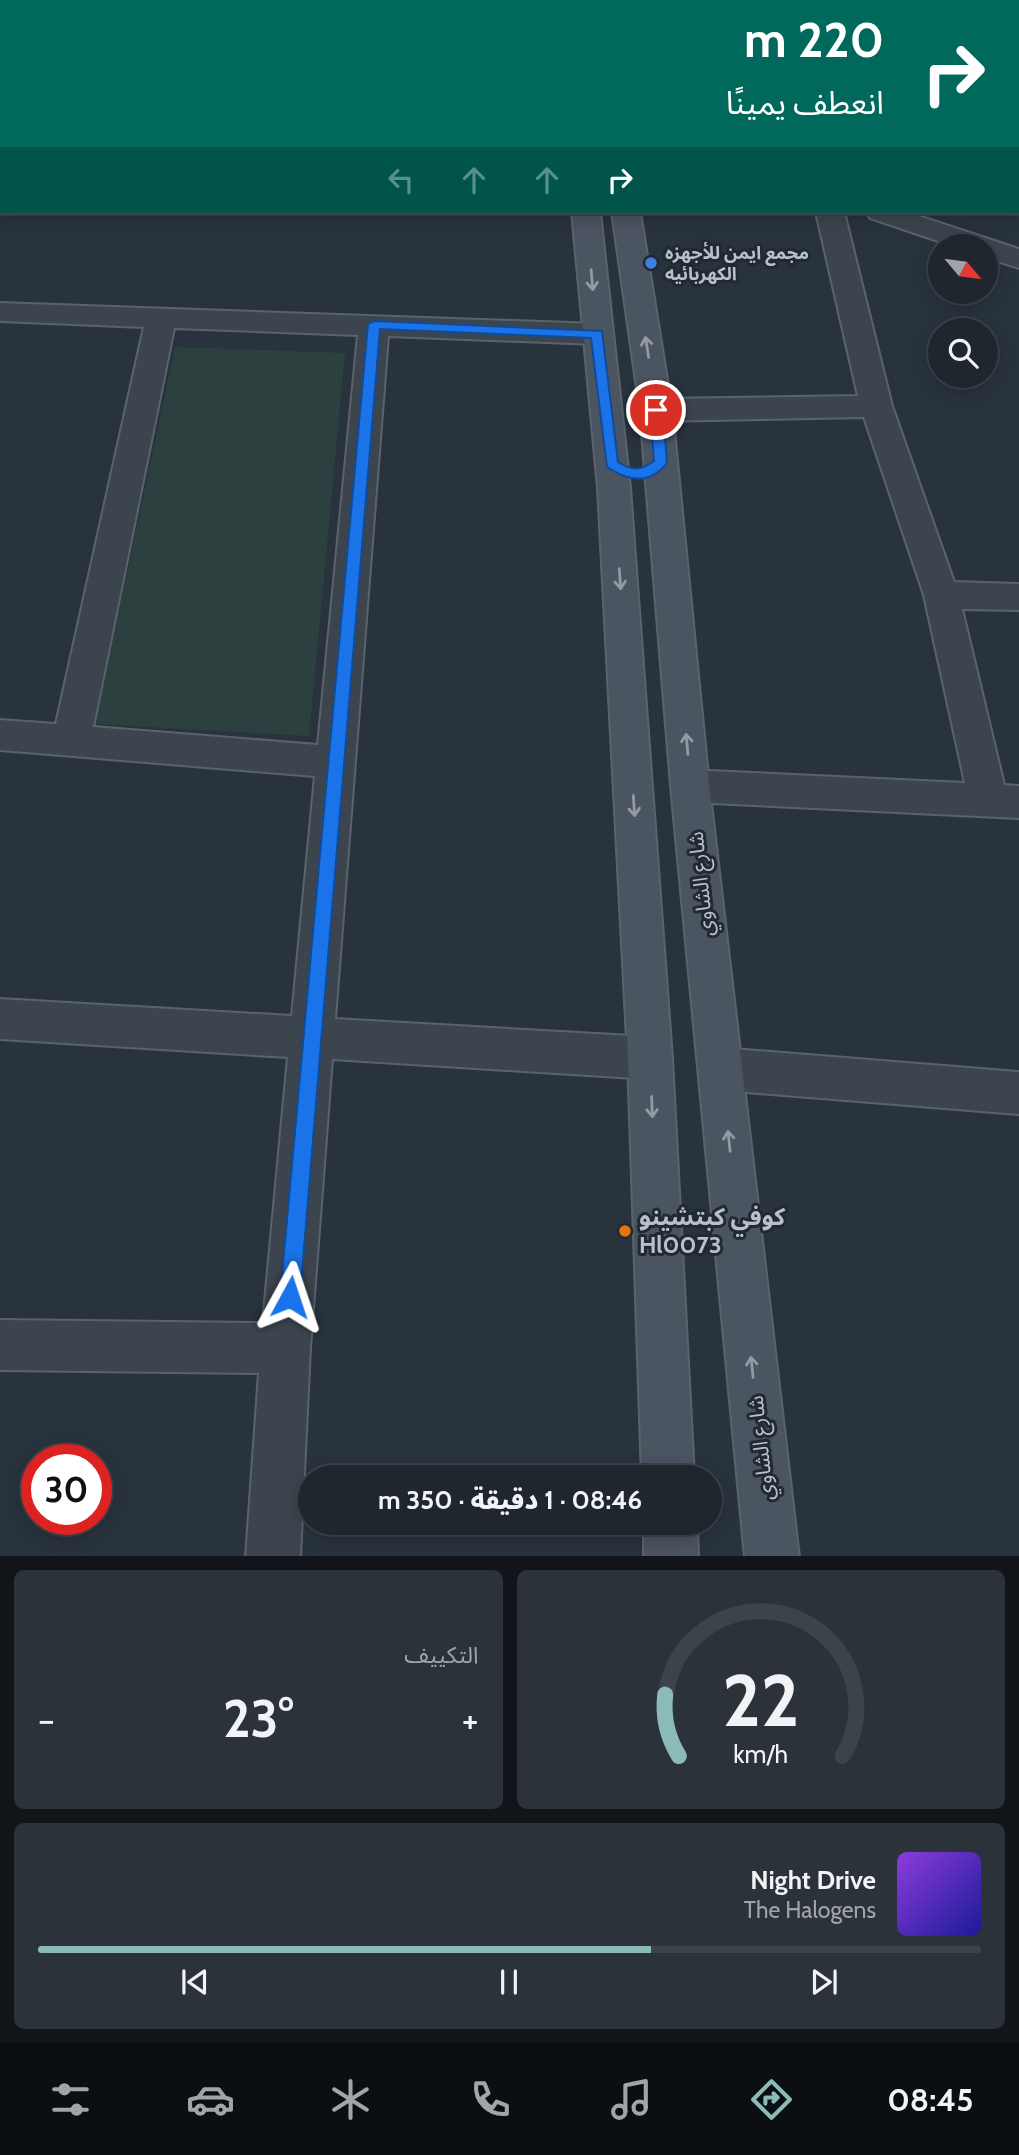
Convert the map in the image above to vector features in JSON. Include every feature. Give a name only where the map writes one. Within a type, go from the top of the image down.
[{"type":"street","points":[[586,214],[616,519],[650,1058],[667,1465]]},
{"type":"street","name":"شارع الشاوي","points":[[626,214],[656,410],[691,786],[772,1556]]},
{"type":"street","points":[[691,786],[1004,801],[941,595],[876,406],[830,214]]},
{"type":"street","points":[[886,214],[945,234]]},
{"type":"street","points":[[998,252],[1019,259]]},
{"type":"street","points":[[0,312],[597,334]]},
{"type":"street","points":[[71,740],[161,317]]},
{"type":"street","points":[[273,1556],[285,1348],[374,324]]},
{"type":"street","points":[[656,410],[876,406]]},
{"type":"street","points":[[612,464],[627,474],[638,475],[650,472],[661,463]]},
{"type":"street","points":[[616,519],[626,510],[638,506],[650,507],[665,517]]},
{"type":"street","points":[[941,595],[1019,597]]},
{"type":"street","points":[[0,734],[335,762]]},
{"type":"street","points":[[0,1019],[650,1058]]},
{"type":"street","points":[[721,1069],[1019,1093]]},
{"type":"street","points":[[0,1345],[285,1348]]},
{"type":"street","points":[[670,1535],[671,1556]]},
{"type":"green space","points":[[175,347],[345,353],[309,736],[95,724]]},
{"type":"place","name":"مجمع ايمن للأجهزه الكهربائيه","points":[[651,263]]},
{"type":"place","name":"كوفي كبتشينو Hl0073","points":[[625,1231]]},
{"type":"route","points":[[290,1297],[374,324],[597,334],[612,464],[627,474],[645,474],[661,463],[656,410]]}]
